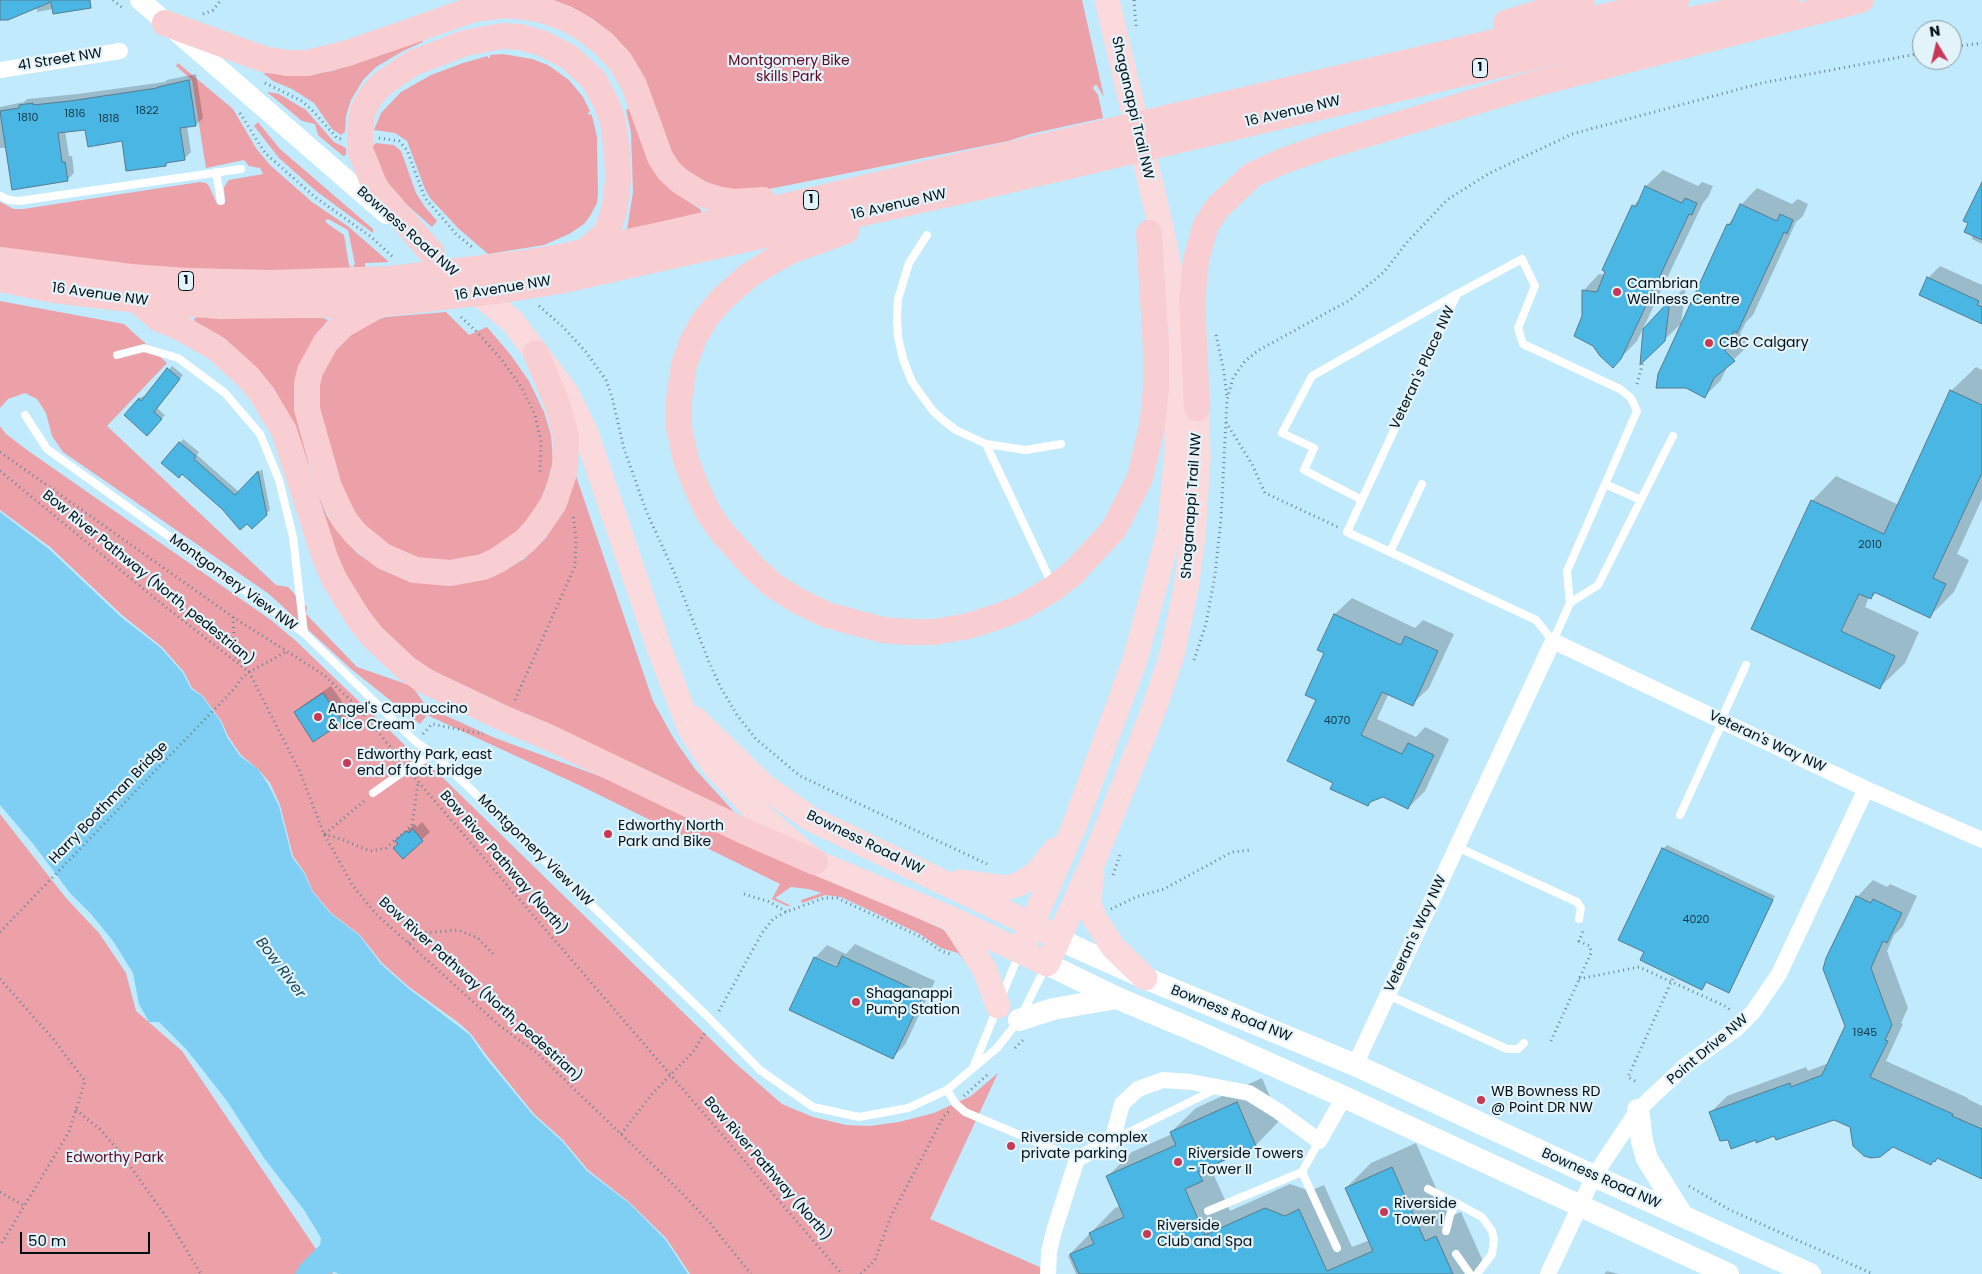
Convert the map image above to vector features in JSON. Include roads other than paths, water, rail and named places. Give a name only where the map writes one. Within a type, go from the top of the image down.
[{"type":"highway","points":[[1291,90],[1582,0]]},
{"type":"highway","name":"16 Avenue NW","points":[[1172,129],[1291,90],[1676,0]]},
{"type":"highway","name":"16 Avenue NW","points":[[0,260],[106,275],[186,281],[272,283],[384,296],[440,274],[583,252],[868,188],[1090,148],[1172,129],[1787,0]]},
{"type":"highway","points":[[1197,408],[1192,301],[1196,260],[1206,225],[1218,207],[1252,175],[1283,161],[1320,148],[1534,84],[1862,0]]},
{"type":"highway","points":[[165,23],[263,59],[287,63],[306,63],[348,53],[474,9],[505,5],[539,9],[567,19],[584,28],[603,43],[620,61],[634,85],[660,157],[675,176],[694,190],[709,197],[734,202],[868,188]]},
{"type":"highway","points":[[432,254],[372,182],[360,150],[362,113],[370,97],[378,87],[413,63],[465,43],[502,36],[520,37],[542,42],[569,57],[594,80],[608,105],[615,131],[617,152],[618,179],[615,206],[605,234],[583,252]]},
{"type":"highway","name":"16 Avenue NW","points":[[0,279],[54,290],[137,300],[220,306],[384,296],[484,293],[559,281],[1064,166],[1090,148]]},
{"type":"highway","points":[[1064,166],[848,230],[793,250],[748,276],[721,300],[705,319],[693,340],[684,366],[679,399],[679,427],[686,460],[708,512],[721,532],[756,570],[774,586],[800,602],[827,615],[883,630],[934,632],[968,626],[1022,607],[1054,588],[1073,573],[1114,529],[1140,478],[1152,426],[1156,388],[1156,349],[1149,233]]},
{"type":"highway","points":[[384,296],[343,325],[326,342],[310,372],[307,409],[329,487],[344,520],[356,534],[383,556],[415,570],[450,573],[483,567],[498,560],[525,542],[554,503],[564,470],[566,437],[558,406],[536,353]]},
{"type":"highway","points":[[137,300],[159,319],[186,330],[216,348],[243,372],[262,394],[284,431],[325,558],[334,579],[353,612],[372,636],[406,668],[425,681],[815,862]]},
{"type":"main road","name":"Shaganappi Trail NW","points":[[1021,950],[1075,824],[1135,660],[1169,533],[1177,454],[1177,405],[1161,284],[1095,0]]},
{"type":"main road","name":"Shaganappi Trail NW","points":[[1047,964],[1094,860],[1154,709],[1172,655],[1186,588],[1193,536],[1198,458],[1197,408],[1160,227],[1107,0]]},
{"type":"main road","name":"Bowness Road NW","points":[[432,254],[512,322],[566,392],[586,433],[658,648],[683,706],[690,729],[711,762],[758,814],[815,862],[1021,950],[1117,998],[1205,1034],[1728,1274]]},
{"type":"main road","name":"Bowness Road NW","points":[[683,706],[764,786],[811,819],[1145,978],[1355,1065],[1810,1274]]},
{"type":"main road","points":[[940,880],[1007,888],[1019,884],[1036,874],[1075,824]]},
{"type":"main road","points":[[1094,860],[1088,904],[1095,919],[1113,946],[1145,978]]},
{"type":"main road","points":[[952,919],[985,970],[998,1006]]},
{"type":"main road","points":[[1019,1020],[1053,1009],[1117,998]]},
{"type":"main road","points":[[1638,1110],[1642,1141],[1647,1159],[1682,1215]]},
{"type":"street","name":"Bowness Road NW","points":[[134,6],[165,23],[432,254]]},
{"type":"street","name":"41 Street NW","points":[[0,70],[120,51]]},
{"type":"street","name":"Veteran's Way NW","points":[[1355,1065],[1553,640],[1866,789],[1982,840]]},
{"type":"street","name":"Point Drive NW","points":[[1548,1274],[1594,1176],[1638,1110],[1686,1065],[1736,1029],[1753,1012],[1779,974],[1866,789]]},
{"type":"street","points":[[1048,1274],[1049,1252],[1054,1231],[1077,1159],[1112,1141],[1122,1104],[1138,1089],[1163,1080],[1191,1082],[1249,1093],[1278,1111],[1319,1141],[1344,1097]]},
{"type":"lane","points":[[0,196],[9,200],[19,201],[241,169]]},
{"type":"lane","points":[[216,172],[221,201]]},
{"type":"lane","points":[[927,235],[909,263],[898,299],[896,318],[903,359],[912,382],[932,411],[956,430],[986,444],[1026,450],[1061,444]]},
{"type":"lane","name":"Veteran's Place NW","points":[[1347,532],[1458,294],[1522,259],[1535,286],[1518,328],[1523,344],[1620,389],[1631,398],[1637,410],[1567,571],[1570,603]]},
{"type":"lane","points":[[1362,500],[1304,470],[1314,448],[1282,433],[1312,376],[1458,294]]},
{"type":"lane","points":[[117,355],[144,348],[178,358],[225,394],[260,434],[279,480],[293,537],[304,633]]},
{"type":"lane","name":"Montgomery View NW","points":[[25,415],[47,449],[304,633],[416,742],[434,754],[760,1070],[813,1107],[859,1117],[908,1108],[947,1090],[974,1065],[997,1048],[1019,1020],[1047,964]]},
{"type":"lane","points":[[1553,640],[1570,603],[1598,584],[1673,436]]},
{"type":"lane","points":[[986,444],[1054,588]]},
{"type":"lane","points":[[1390,552],[1422,484]]},
{"type":"lane","points":[[1605,484],[1641,500]]},
{"type":"lane","name":"Veteran's Way NW","points":[[1347,532],[1536,620],[1553,640]]},
{"type":"lane","points":[[1680,815],[1746,665]]},
{"type":"lane","points":[[373,792],[407,768],[434,754]]},
{"type":"lane","points":[[1457,847],[1577,902],[1583,921]]},
{"type":"lane","name":"Montgomery View NW","points":[[974,1065],[1021,950]]},
{"type":"lane","points":[[1388,995],[1507,1049],[1518,1049],[1524,1043]]},
{"type":"lane","points":[[1112,1141],[1218,1088]]},
{"type":"lane","points":[[947,1090],[955,1103],[965,1112],[1077,1159]]},
{"type":"lane","points":[[1208,1211],[1302,1172],[1319,1141]]},
{"type":"lane","points":[[1302,1172],[1337,1248]]},
{"type":"lane","points":[[1428,1189],[1482,1217],[1492,1230],[1494,1239],[1492,1254],[1477,1274]]},
{"type":"lane","points":[[1446,1231],[1450,1215],[1456,1203]]},
{"type":"lane","points":[[1456,1254],[1470,1274]]},
{"type":"water","name":"Bow River","points":[[0,512],[49,549],[121,617],[161,648],[183,673],[191,689],[202,696],[221,722],[227,737],[240,756],[258,769],[268,784],[279,806],[292,857],[304,873],[312,891],[330,913],[359,935],[381,964],[408,988],[470,1035],[485,1057],[533,1115],[562,1141],[587,1171],[629,1203],[665,1239],[688,1274],[339,1274],[334,1272],[328,1274],[295,1274],[300,1265],[320,1245],[321,1238],[304,1210],[264,1158],[227,1101],[187,1050],[159,1022],[149,1022],[139,1004],[133,973],[113,941],[91,914],[70,893],[34,845],[0,805]]},
{"type":"place","name":"Cambrian Wellness Centre","points":[[1617,292]]},
{"type":"place","name":"CBC Calgary","points":[[1709,343]]},
{"type":"place","name":"Angel's Cappuccino & Ice Cream","points":[[318,717]]},
{"type":"place","name":"Edworthy Park, east end of foot bridge","points":[[347,763]]},
{"type":"place","name":"Edworthy North Park and Bike","points":[[608,834]]},
{"type":"place","name":"Shaganappi Pump Station","points":[[856,1002]]},
{"type":"place","name":"WB Bowness RD @ Point DR NW","points":[[1481,1100]]},
{"type":"place","name":"Riverside complex private parking","points":[[1011,1146]]},
{"type":"place","name":"Riverside Towers - Tower II","points":[[1178,1162]]},
{"type":"place","name":"Riverside Tower I","points":[[1384,1212]]},
{"type":"place","name":"Riverside Club and Spa","points":[[1147,1234]]},
{"type":"park label","name":"Montgomery Bike skills Park","points":[[789,69]]},
{"type":"park label","name":"Edworthy Park","points":[[115,1158]]}]
